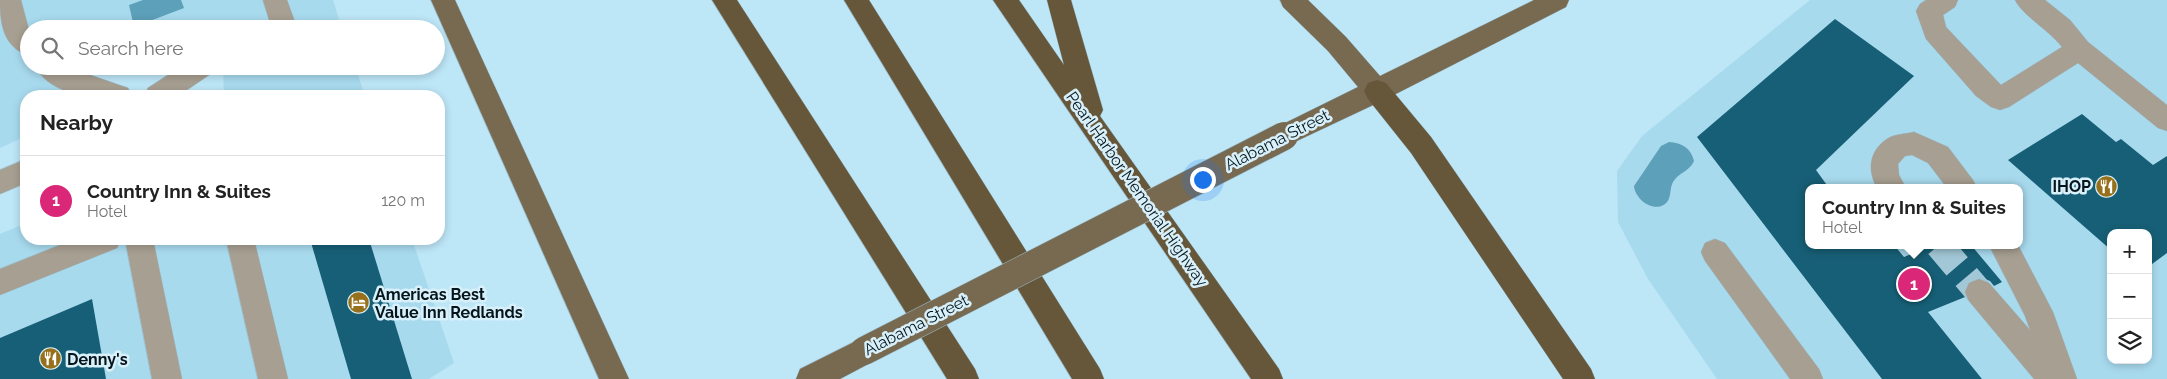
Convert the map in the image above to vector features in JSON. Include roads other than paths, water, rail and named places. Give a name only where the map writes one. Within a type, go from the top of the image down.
[{"type":"highway","points":[[724,0],[964,379]]},
{"type":"highway","points":[[856,0],[1090,379]]},
{"type":"highway","name":"Pearl Harbor Memorial Highway","points":[[1005,0],[1268,379]]},
{"type":"highway","points":[[1059,0],[1096,131]]},
{"type":"highway","points":[[1377,91],[1422,145],[1580,379]]},
{"type":"main road","points":[[443,0],[614,379]]},
{"type":"main road","points":[[1292,0],[1337,44],[1377,91]]},
{"type":"main road","name":"Alabama Street","points":[[811,379],[1284,136],[1557,0]]},
{"type":"street","points":[[9,0],[15,32],[20,37]]},
{"type":"street","points":[[275,0],[281,20]]},
{"type":"street","points":[[1946,0],[1929,11],[1935,32],[1985,88],[2000,99],[2079,49]]},
{"type":"street","points":[[2027,0],[2061,27],[2079,49],[2167,120]]},
{"type":"street","points":[[56,75],[100,90]]},
{"type":"street","points":[[166,90],[189,75]]},
{"type":"street","points":[[1889,184],[1885,178],[1884,160],[1897,147],[1914,143],[1938,155],[1960,184]]},
{"type":"street","points":[[0,182],[20,174]]},
{"type":"street","points":[[0,282],[92,245]]},
{"type":"street","points":[[140,245],[167,379]]},
{"type":"street","points":[[241,245],[273,379]]},
{"type":"street","points":[[2004,249],[2038,312],[2062,379]]},
{"type":"street","points":[[1715,252],[1808,379]]},
{"type":"street","points":[[1979,292],[2053,379]]},
{"type":"tunnel","points":[[1942,249],[1979,292]]},
{"type":"place","name":"IHOP","points":[[2107,186]]},
{"type":"place","name":"Country Inn & Suites","points":[[1914,284]]},
{"type":"place","name":"Americas Best Value Inn Redlands","points":[[359,303]]},
{"type":"place","name":"Denny's","points":[[51,359]]}]
